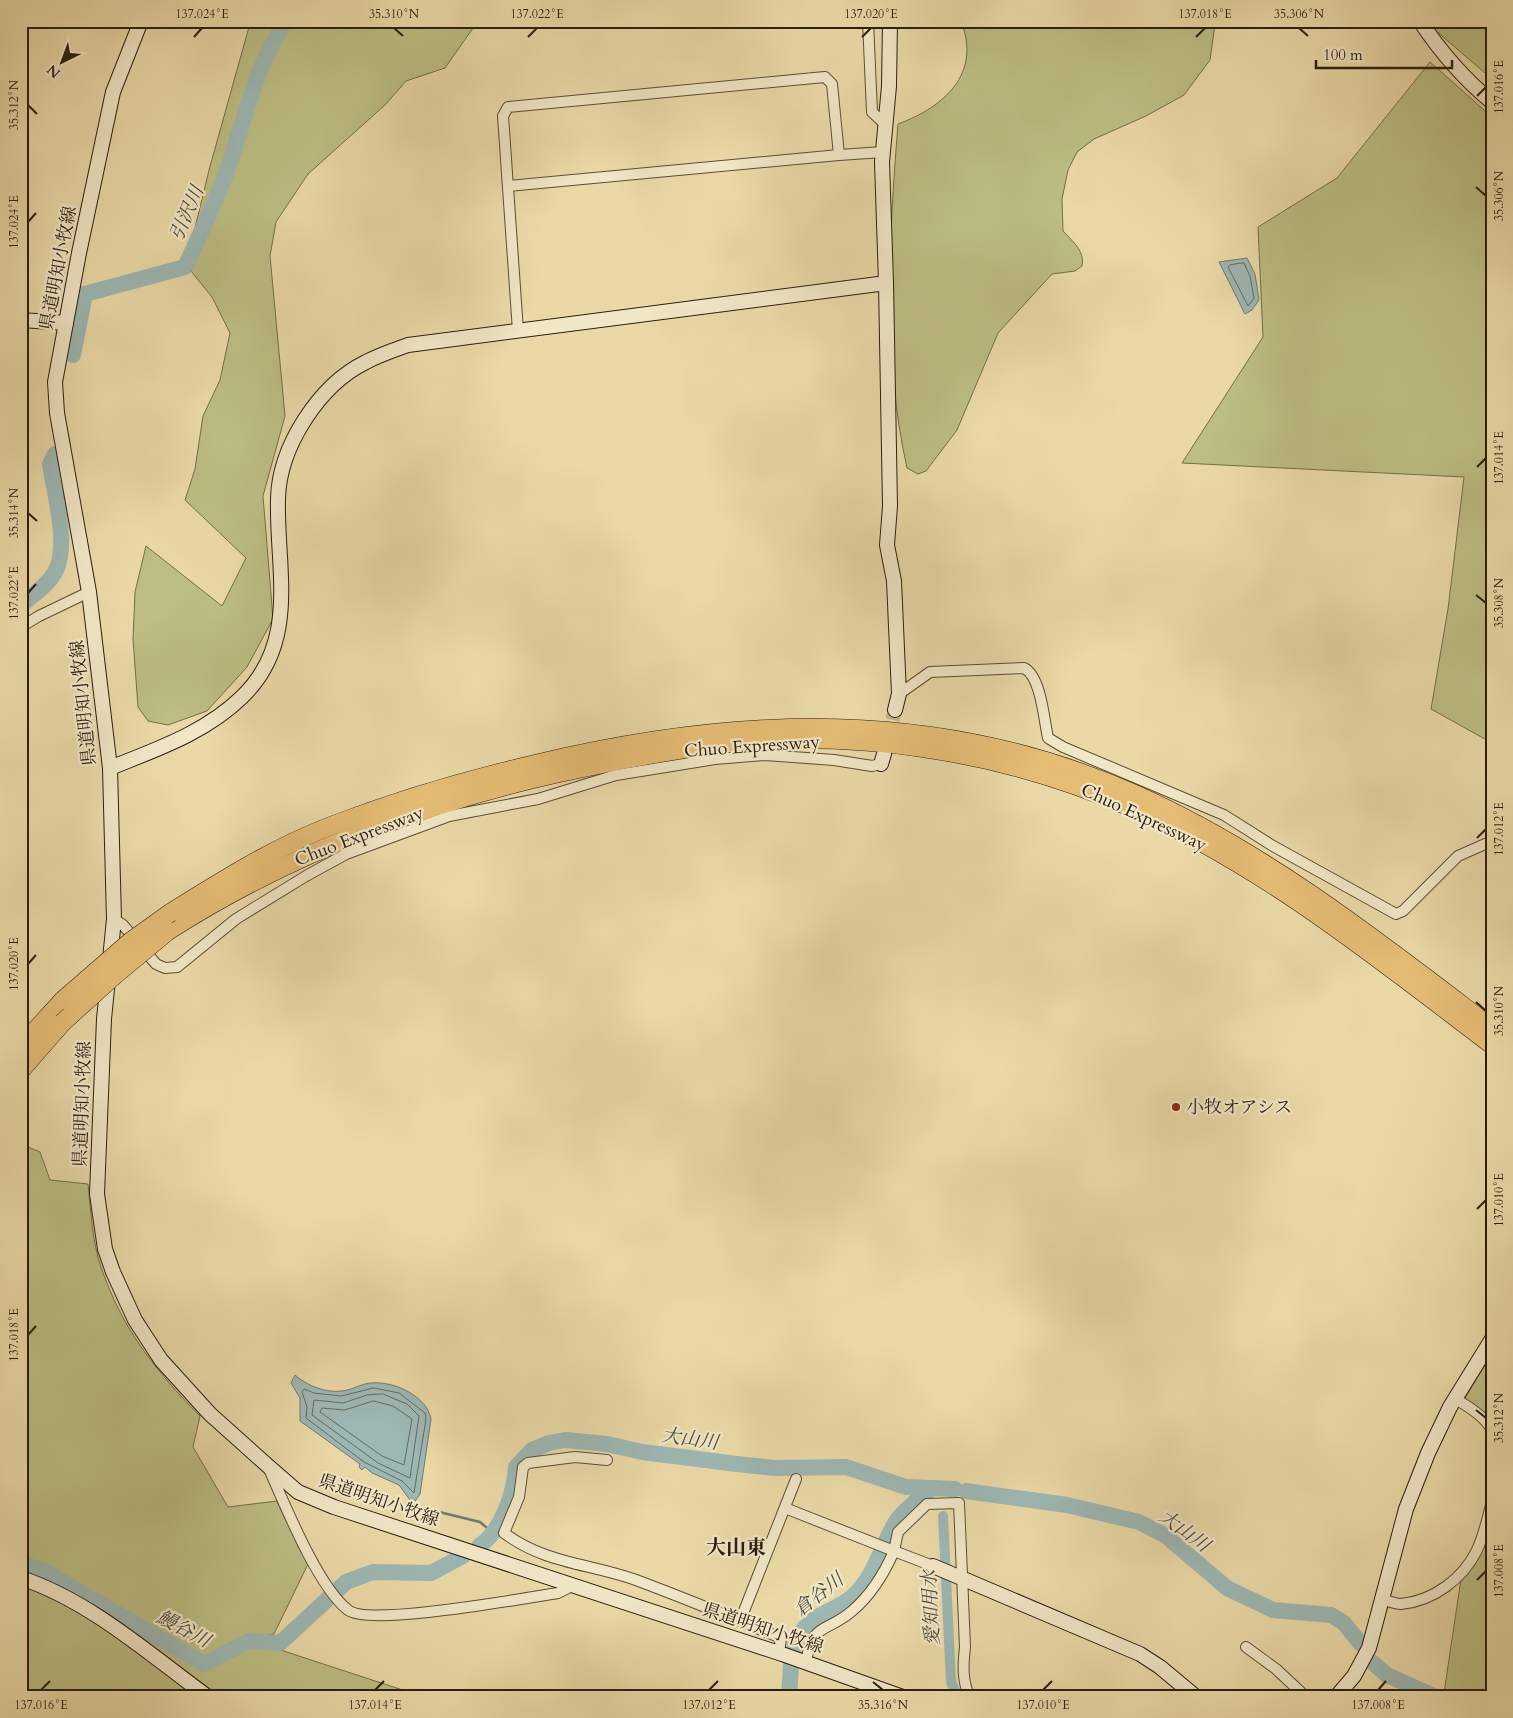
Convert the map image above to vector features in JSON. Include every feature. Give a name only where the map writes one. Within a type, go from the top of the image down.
[{"type":"highway","name":"Chuo Expressway","points":[[21,1046],[63,1000],[131,941],[170,913],[259,860],[326,828],[455,785],[515,768],[588,751],[712,732],[776,727],[862,728],[919,734],[980,744],[1034,758],[1134,793],[1178,814],[1249,853],[1330,906],[1492,1028]]},
{"type":"highway","name":"Chuo Expressway","points":[[21,1070],[62,1023],[115,975],[168,931],[216,900],[331,844],[381,824],[517,783],[615,762],[712,745],[776,740],[862,742],[918,747],[978,758],[1030,771],[1128,806],[1181,831],[1242,866],[1322,917],[1492,1045]]},
{"type":"street","name":"県道明知小牧線","points":[[141,21],[113,92],[78,252],[55,382],[57,413],[89,592],[110,768],[114,919],[104,1019],[97,1194],[105,1249],[113,1272],[135,1320],[161,1360],[210,1414],[298,1492],[334,1507],[802,1661],[903,1697]]},
{"type":"street","points":[[868,21],[872,112],[885,124]]},
{"type":"street","points":[[890,21],[891,35],[883,152],[890,506],[887,545],[894,581],[899,694],[895,710]]},
{"type":"street","points":[[1420,21],[1435,43],[1474,87],[1492,102]]},
{"type":"street","points":[[518,331],[503,116],[508,107],[825,77],[832,84],[839,155]]},
{"type":"street","points":[[508,186],[883,152]]},
{"type":"street","points":[[110,768],[188,737],[218,717],[243,696],[262,670],[275,642],[282,606],[278,498],[286,455],[304,420],[333,384],[365,362],[408,345],[886,283]]},
{"type":"street","points":[[21,320],[66,323]]},
{"type":"street","points":[[21,628],[39,616],[89,592]]},
{"type":"street","points":[[899,694],[930,672],[1024,668],[1029,670],[1037,684],[1048,738],[1063,747],[1224,815],[1273,846],[1396,914],[1403,911],[1458,856],[1492,841]]},
{"type":"street","points":[[114,919],[123,925],[156,964],[165,968],[177,967],[236,920],[306,876],[346,854],[449,816],[538,799],[616,775],[715,759],[765,755],[834,760],[872,766],[882,759]]},
{"type":"street","points":[[1336,1697],[1362,1662],[1369,1648],[1406,1509],[1428,1453],[1455,1399],[1492,1339]]},
{"type":"street","points":[[1455,1399],[1467,1405],[1492,1430]]},
{"type":"street","points":[[606,1460],[576,1457],[528,1463],[523,1467],[519,1497],[504,1533],[524,1548],[561,1561],[597,1568],[635,1580],[781,1638],[781,1654]]},
{"type":"street","points":[[268,1466],[301,1539],[338,1601],[350,1612],[380,1616],[513,1600],[558,1593],[574,1585]]},
{"type":"street","points":[[740,1621],[796,1479]]},
{"type":"street","points":[[1382,1599],[1399,1604],[1425,1598],[1446,1588],[1467,1566],[1477,1549],[1492,1501]]},
{"type":"street","points":[[802,1661],[815,1633],[853,1610],[882,1577],[898,1532],[927,1504],[959,1503],[965,1647],[963,1665],[966,1689],[970,1697]]},
{"type":"street","points":[[785,1508],[962,1578],[1140,1654],[1160,1667],[1196,1697]]},
{"type":"street","points":[[21,1578],[40,1584],[102,1620],[208,1697]]},
{"type":"street","points":[[1246,1647],[1276,1669],[1306,1697]]},
{"type":"street","points":[[490,1697],[536,1697]]},
{"type":"green space","points":[[258,21],[478,21],[445,68],[406,81],[385,105],[308,174],[276,222],[270,256],[285,416],[263,496],[273,619],[247,667],[207,711],[168,725],[148,721],[138,707],[133,639],[135,592],[146,546],[222,606],[246,558],[185,500],[195,469],[203,416],[220,380],[230,333],[212,297],[186,265],[209,170],[249,27]]},
{"type":"green space","points":[[961,21],[1218,21],[1215,24],[1210,60],[1184,95],[1146,116],[1094,139],[1077,152],[1068,170],[1062,199],[1063,231],[1080,251],[1082,266],[1075,271],[1052,274],[998,333],[957,430],[926,471],[918,474],[907,468],[899,426],[891,340],[890,253],[898,124],[930,108],[944,98],[955,86],[962,72],[966,57],[966,40]]},
{"type":"green space","points":[[1429,21],[1492,21],[1492,79],[1435,30]]},
{"type":"green space","points":[[1430,62],[1492,117],[1492,743],[1431,709],[1448,609],[1464,477],[1182,463],[1263,337],[1258,227],[1337,178]]},
{"type":"green space","points":[[21,1144],[40,1152],[50,1180],[88,1184],[96,1247],[109,1289],[130,1329],[154,1365],[200,1416],[193,1447],[228,1507],[277,1501],[308,1564],[274,1634],[247,1639],[424,1697],[21,1697]]},
{"type":"green space","points":[[1492,1353],[1492,1424],[1464,1400]]},
{"type":"green space","points":[[1492,1513],[1492,1697],[1452,1697],[1444,1693],[1461,1579]]},
{"type":"water","points":[[1247,258],[1255,274],[1259,300],[1252,310],[1245,314],[1219,262]]},
{"type":"water","points":[[295,1375],[311,1385],[329,1391],[346,1390],[368,1383],[381,1383],[399,1387],[423,1403],[431,1419],[420,1494],[413,1504],[399,1485],[372,1473],[365,1467],[362,1470],[359,1467],[360,1464],[300,1421],[300,1398],[291,1383]]},
{"type":"waterway","name":"引沢川","points":[[73,355],[85,294],[185,267],[221,187],[260,70],[286,21]]},
{"type":"waterway","name":"引沢川","points":[[21,606],[50,580],[60,559],[61,532],[50,464],[55,454]]},
{"type":"waterway","name":"大山川","points":[[479,1546],[494,1531],[505,1511],[513,1488],[516,1467],[532,1450],[549,1443],[565,1440],[607,1444],[642,1452],[774,1468],[846,1467],[906,1487],[955,1489]]},
{"type":"waterway","name":"倉谷川","points":[[789,1697],[792,1656],[800,1634],[817,1617],[846,1602],[859,1590],[871,1572],[897,1520],[932,1488]]},
{"type":"waterway","name":"大山川","points":[[966,1491],[1067,1505],[1139,1522],[1166,1536],[1227,1588],[1273,1610],[1331,1615],[1344,1623],[1360,1643]]},
{"type":"waterway","points":[[427,1509],[480,1522],[493,1533]]},
{"type":"waterway","name":"愛知用水","points":[[943,1516],[951,1682],[958,1697]]},
{"type":"waterway","name":"鰻谷川","points":[[21,1563],[44,1571],[204,1664],[249,1641],[280,1643],[346,1582],[373,1572],[431,1573],[463,1556]]},
{"type":"waterway","name":"大山川","points":[[1373,1663],[1387,1675],[1436,1697]]},
{"type":"tunnel","points":[[887,740],[895,710]]},
{"type":"place","name":"小牧オアシス","points":[[1176,1107]]},
{"type":"district","name":"大山東","points":[[736,1547]]}]
